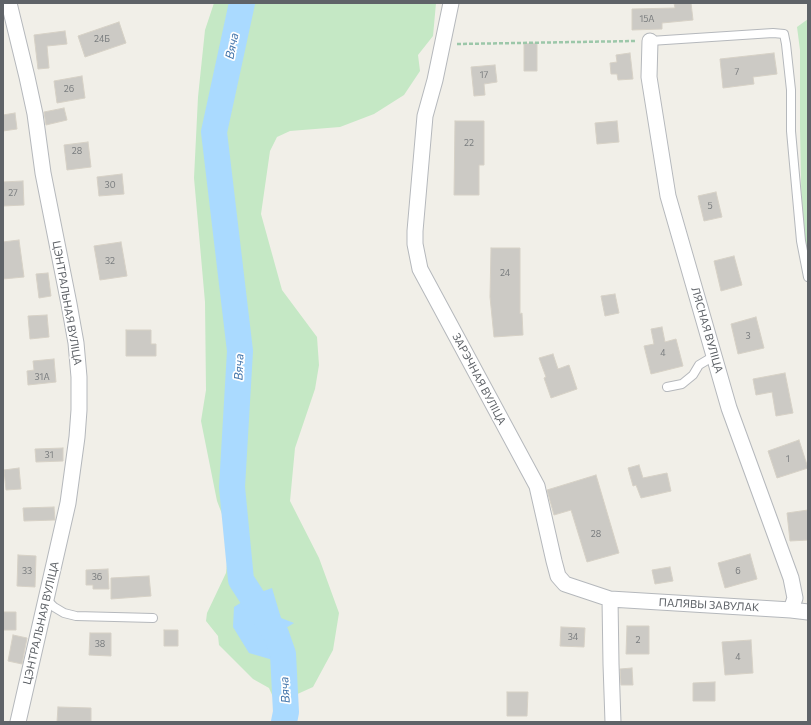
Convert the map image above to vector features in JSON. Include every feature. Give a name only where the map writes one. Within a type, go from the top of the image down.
[{"type":"street","name":"ЦЭНТРАЛЬНАЯ ВУЛІЦА","points":[[9,3],[35,114],[43,173],[71,312],[79,377],[79,410],[74,464],[68,503],[18,722]]},
{"type":"street","name":"ЗАРЭЧНАЯ ВУЛІЦА","points":[[451,3],[435,80],[425,116],[415,231],[415,244],[420,269],[537,486],[558,576],[565,584],[610,599]]},
{"type":"street","name":"ЛЯСНАЯ ВУЛІЦА","points":[[650,41],[649,77],[668,196],[734,422],[791,578],[795,598],[791,610]]},
{"type":"street","name":"ПАЛЯВЫ ЗАВУЛАК","points":[[610,599],[808,612]]},
{"type":"street","points":[[610,599],[613,722]]},
{"type":"lane","points":[[650,41],[773,33],[784,34],[791,90],[790,131],[801,241],[808,277]]},
{"type":"lane","points":[[667,387],[682,384],[693,375],[699,365],[714,356]]},
{"type":"lane","points":[[47,600],[54,607],[64,613],[76,616],[153,618]]},
{"type":"path","points":[[443,44],[612,40],[650,41]]},
{"type":"green space","points":[[214,3],[436,3],[433,36],[418,55],[420,71],[404,95],[374,114],[340,127],[290,131],[277,137],[270,151],[261,214],[282,290],[317,337],[319,365],[315,389],[295,448],[290,501],[319,558],[339,613],[333,650],[313,687],[293,696],[278,700],[273,697],[269,688],[253,679],[219,645],[218,636],[206,621],[207,613],[226,573],[230,535],[217,501],[201,421],[206,390],[205,302],[194,178],[198,97],[205,30]]},
{"type":"green space","points":[[808,19],[808,251],[802,231],[800,50],[797,27]]},
{"type":"water","points":[[272,588],[281,618],[294,623],[276,634],[283,654],[273,660],[249,653],[233,627],[234,607],[253,595]]},
{"type":"building","points":[[674,3],[691,3],[693,20],[662,23],[662,29],[632,30],[632,9],[675,8]]},
{"type":"building","points":[[119,22],[126,43],[85,57],[78,36]]},
{"type":"building","points":[[65,31],[67,44],[47,46],[49,68],[38,69],[34,35]]},
{"type":"building","points":[[537,43],[537,71],[524,71],[524,44]]},
{"type":"building","points":[[630,53],[633,79],[618,80],[617,74],[611,74],[610,63],[617,62],[616,55]]},
{"type":"building","points":[[774,53],[777,74],[753,77],[754,84],[723,88],[720,59]]},
{"type":"building","points":[[495,65],[497,82],[484,84],[485,95],[474,96],[471,67]]},
{"type":"building","points":[[82,76],[85,98],[57,103],[54,81]]},
{"type":"building","points":[[64,108],[67,120],[46,125],[44,112]]},
{"type":"building","points":[[15,113],[17,129],[3,131],[3,115]]},
{"type":"building","points":[[455,121],[484,121],[484,165],[479,165],[479,195],[454,195]]},
{"type":"building","points":[[617,121],[619,142],[597,144],[595,123]]},
{"type":"building","points":[[88,142],[91,167],[67,170],[64,145]]},
{"type":"building","points":[[122,174],[124,194],[99,196],[97,177]]},
{"type":"building","points":[[23,181],[24,205],[3,206],[3,182]]},
{"type":"building","points":[[716,192],[722,217],[704,221],[698,196]]},
{"type":"building","points":[[19,240],[24,277],[3,279],[3,242]]},
{"type":"building","points":[[121,242],[127,276],[100,280],[94,246]]},
{"type":"building","points":[[491,248],[520,248],[520,314],[522,313],[523,335],[494,337],[490,297]]},
{"type":"building","points":[[734,256],[742,285],[721,291],[714,261]]},
{"type":"building","points":[[48,273],[51,296],[39,298],[36,274]]},
{"type":"building","points":[[615,294],[619,313],[605,316],[601,296]]},
{"type":"building","points":[[47,315],[49,337],[30,339],[28,316]]},
{"type":"building","points":[[756,317],[764,348],[738,354],[731,324]]},
{"type":"building","points":[[662,327],[665,342],[676,339],[683,366],[651,374],[644,346],[654,344],[651,329]]},
{"type":"building","points":[[126,330],[151,330],[151,344],[156,344],[156,356],[126,356]]},
{"type":"building","points":[[553,354],[558,369],[569,365],[577,389],[551,398],[544,378],[546,377],[539,358]]},
{"type":"building","points":[[54,359],[56,382],[28,385],[27,371],[34,370],[33,361]]},
{"type":"building","points":[[785,373],[793,413],[776,416],[772,392],[756,395],[753,379]]},
{"type":"building","points":[[799,440],[808,468],[777,478],[768,451]]},
{"type":"building","points":[[63,448],[63,461],[36,462],[35,449]]},
{"type":"building","points":[[639,465],[643,478],[667,473],[671,491],[641,498],[636,485],[633,486],[628,468]]},
{"type":"building","points":[[19,468],[21,489],[6,490],[4,470]]},
{"type":"building","points":[[596,475],[619,553],[587,562],[571,510],[554,515],[547,490]]},
{"type":"building","points":[[54,507],[55,520],[24,521],[23,508]]},
{"type":"building","points":[[808,510],[808,540],[790,541],[787,513]]},
{"type":"building","points":[[750,554],[757,579],[725,588],[718,563]]},
{"type":"building","points":[[18,555],[36,556],[35,587],[17,586]]},
{"type":"building","points":[[670,567],[673,581],[655,584],[652,570]]},
{"type":"building","points":[[108,569],[109,589],[93,589],[93,585],[86,585],[86,570]]},
{"type":"building","points":[[149,576],[151,596],[111,599],[111,578]]},
{"type":"building","points":[[3,612],[16,612],[16,630],[3,630]]},
{"type":"building","points":[[627,626],[649,626],[649,654],[626,654]]},
{"type":"building","points":[[561,627],[585,628],[584,647],[560,646]]},
{"type":"building","points":[[164,630],[178,630],[178,646],[164,646]]},
{"type":"building","points":[[90,633],[111,633],[111,656],[89,655]]},
{"type":"building","points":[[13,635],[27,638],[22,664],[8,661]]},
{"type":"building","points":[[751,640],[753,673],[725,675],[722,642]]},
{"type":"building","points":[[632,668],[633,685],[621,685],[620,669]]},
{"type":"building","points":[[715,682],[715,701],[693,701],[693,683]]},
{"type":"building","points":[[507,692],[528,692],[527,716],[507,716]]},
{"type":"building","points":[[58,707],[91,708],[91,722],[57,722]]},
{"type":"waterway","name":"Вяча","points":[[242,3],[214,132],[240,351],[232,487],[241,580],[276,634],[283,654],[286,712],[284,722]]}]
